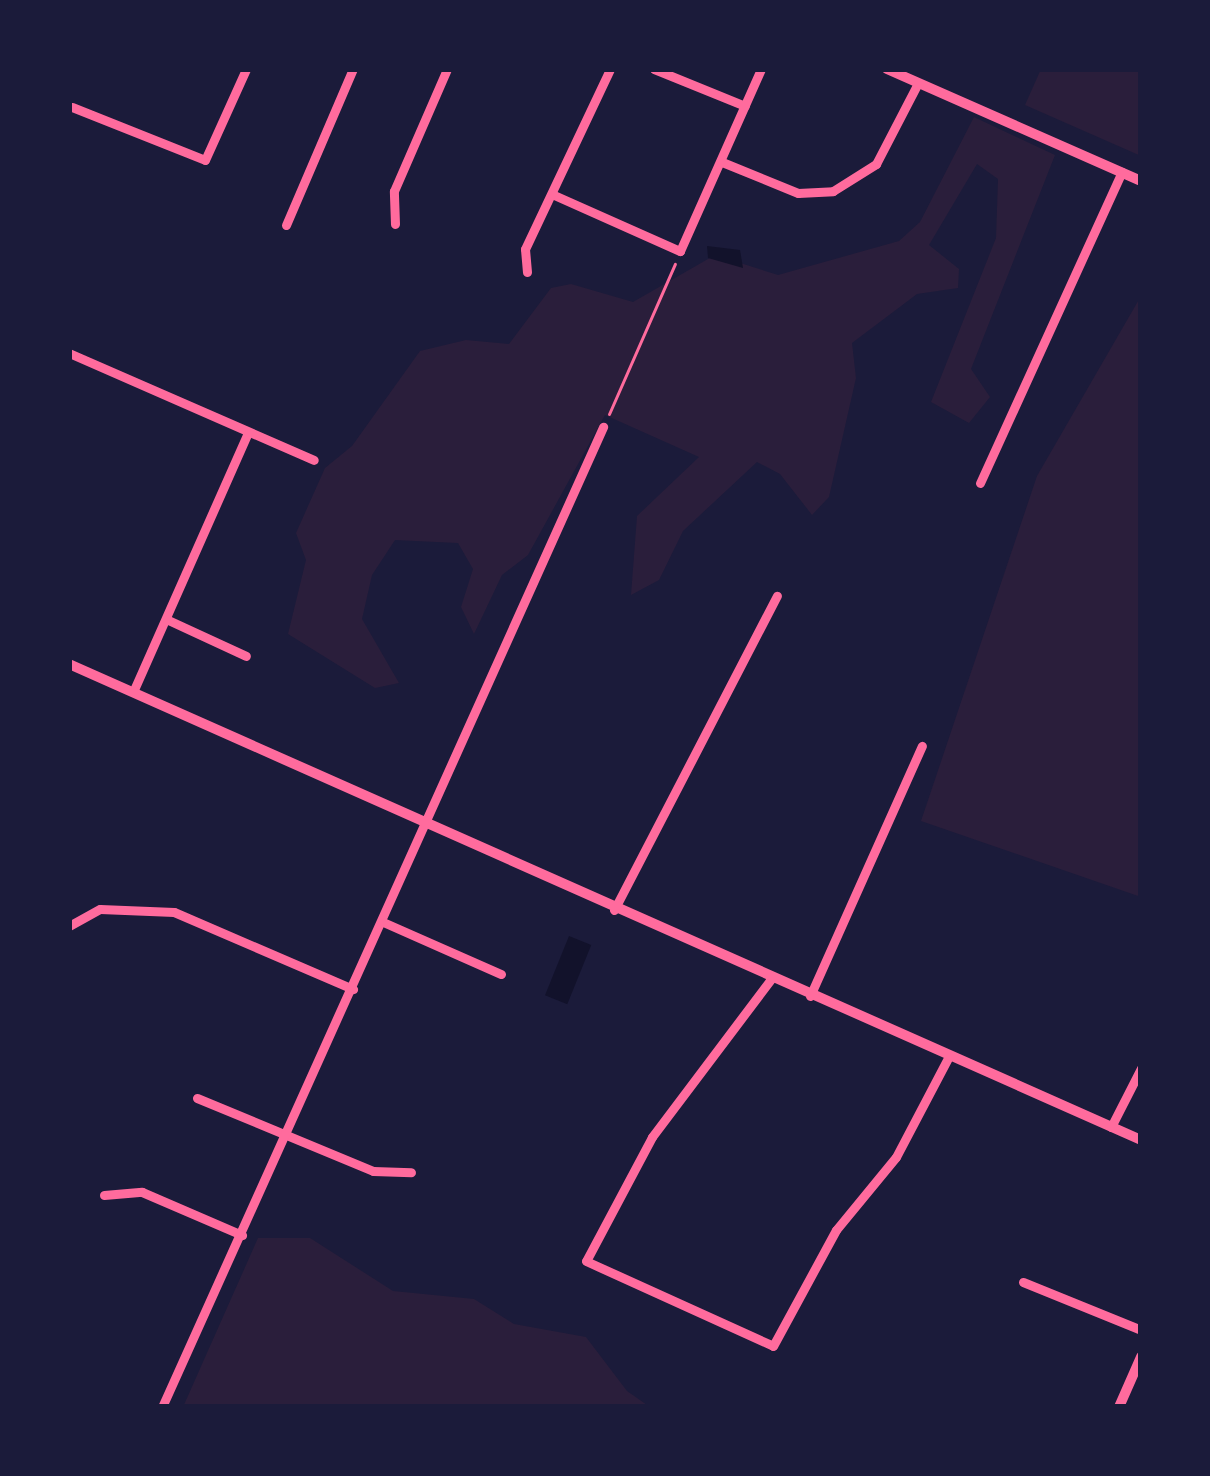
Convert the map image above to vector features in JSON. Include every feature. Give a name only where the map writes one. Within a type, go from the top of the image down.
[{"type":"street","points":[[72,106],[205,160],[246,69]]},
{"type":"street","points":[[286,225],[353,69]]},
{"type":"street","points":[[395,224],[394,190],[447,69]]},
{"type":"street","points":[[527,272],[525,249],[610,69]]},
{"type":"street","points":[[654,69],[745,106]]},
{"type":"street","points":[[554,195],[680,251],[760,69]]},
{"type":"street","points":[[887,69],[1141,181]]},
{"type":"street","points":[[722,162],[798,193],[849,184],[876,164],[918,83]]},
{"type":"street","points":[[980,483],[1122,172]]},
{"type":"street","points":[[69,353],[314,460]]},
{"type":"street","points":[[162,1407],[288,1137],[603,427]]},
{"type":"street","points":[[133,692],[248,434]]},
{"type":"street","points":[[614,910],[777,596]]},
{"type":"street","points":[[166,619],[246,656]]},
{"type":"street","points":[[69,664],[425,828],[1141,1140]]},
{"type":"street","points":[[810,996],[922,746]]},
{"type":"street","points":[[69,926],[100,909],[174,912],[353,988]]},
{"type":"street","points":[[383,922],[501,974]]},
{"type":"street","points":[[771,980],[652,1137],[586,1261],[773,1346],[836,1230],[896,1157],[948,1058]]},
{"type":"street","points":[[1111,1126],[1141,1068]]},
{"type":"street","points":[[197,1098],[373,1171],[411,1172]]},
{"type":"street","points":[[104,1195],[142,1192],[242,1234]]},
{"type":"street","points":[[1023,1282],[1141,1330]]},
{"type":"street","points":[[1119,1407],[1140,1359]]},
{"type":"path","points":[[603,427],[680,251]]},
{"type":"shaded area","points":[[1041,69],[1141,69],[1141,156],[1025,105]]},
{"type":"shaded area","points":[[974,117],[1055,155],[971,369],[990,397],[969,423],[931,402],[996,238],[998,179],[977,164],[929,245],[959,269],[958,288],[917,294],[852,343],[856,378],[829,497],[812,515],[780,474],[757,462],[683,531],[659,580],[631,595],[637,516],[699,457],[605,415],[528,555],[502,575],[474,634],[461,607],[473,569],[458,543],[395,540],[372,575],[362,619],[399,683],[375,688],[288,634],[306,560],[296,533],[325,468],[352,446],[420,351],[466,340],[509,344],[551,288],[571,284],[633,302],[715,255],[778,275],[899,241],[920,222]]},
{"type":"shaded area","points":[[707,246],[740,250],[743,268],[708,258]]},
{"type":"shaded area","points":[[1141,296],[1141,897],[921,821],[1037,476]]},
{"type":"shaded area","points":[[569,936],[591,945],[567,1004],[545,995]]},
{"type":"shaded area","points":[[258,1238],[310,1238],[393,1291],[474,1299],[514,1324],[586,1337],[627,1391],[650,1407],[183,1407]]}]
